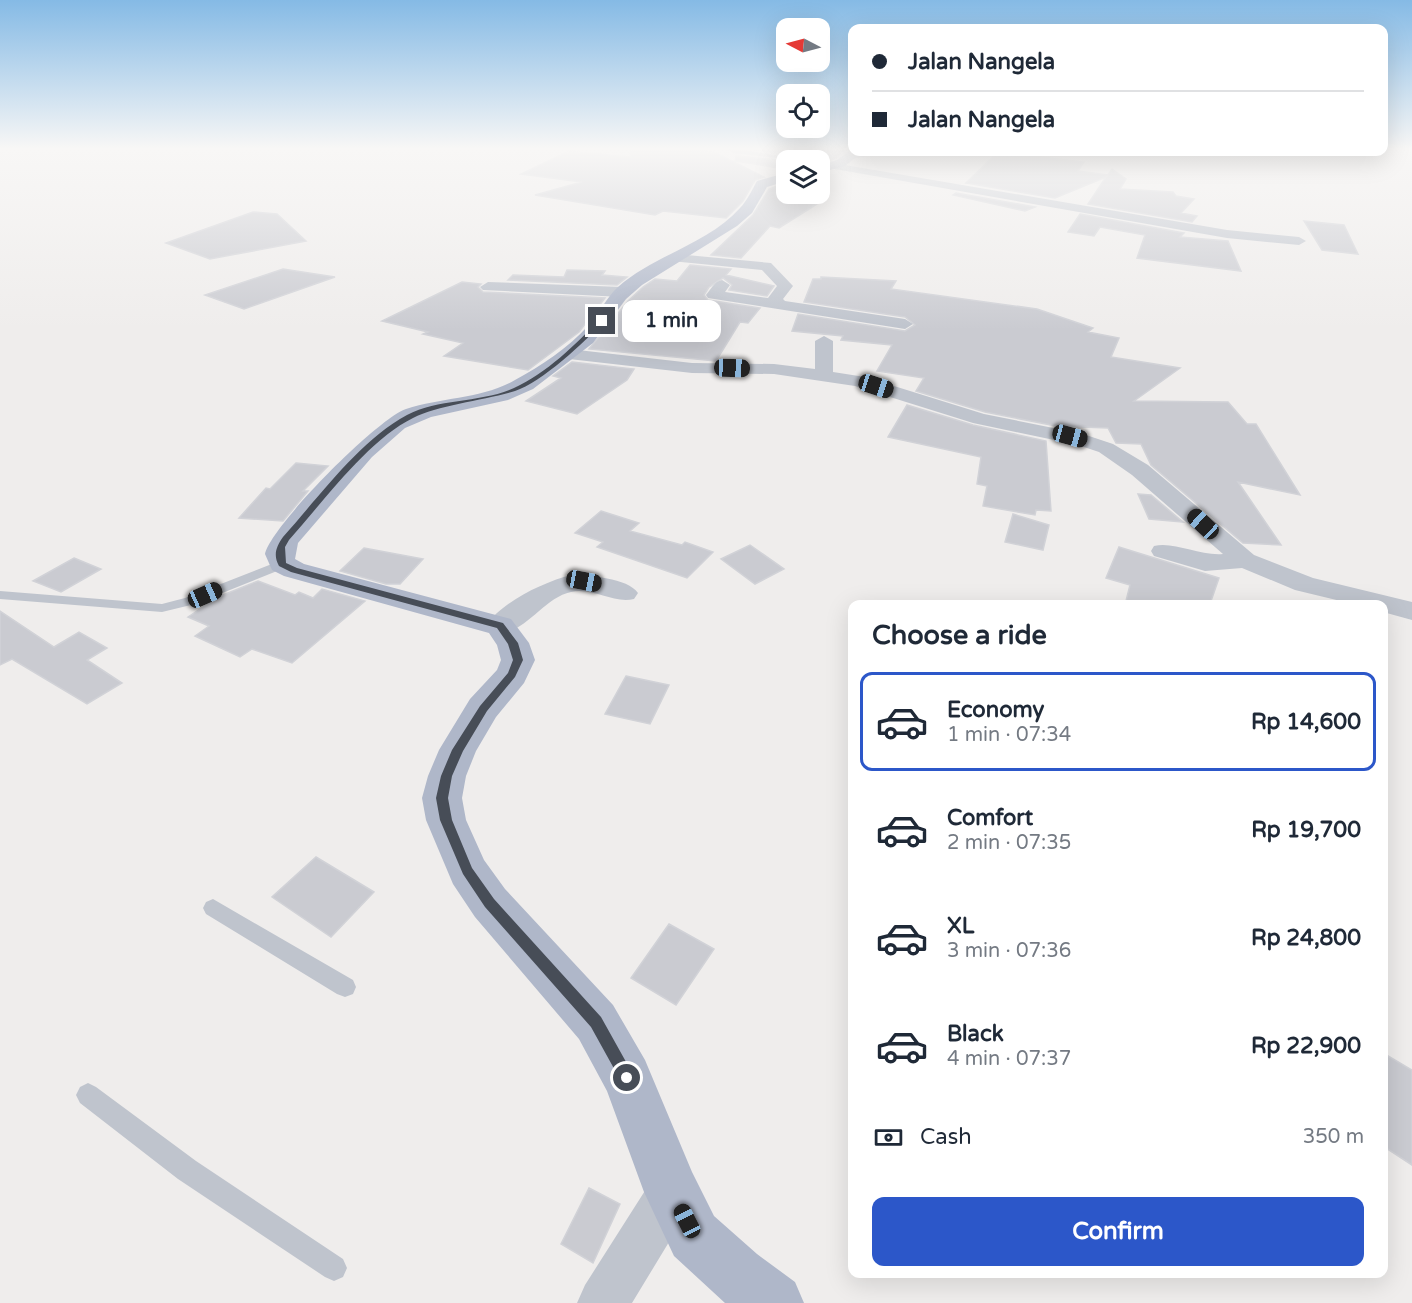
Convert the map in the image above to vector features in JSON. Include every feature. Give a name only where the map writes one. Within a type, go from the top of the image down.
[{"type":"main road","points":[[748,208],[732,223],[622,292],[593,331],[569,354],[510,392],[453,403],[412,415],[393,427],[368,448],[286,539],[280,553],[282,564],[341,584],[500,626],[513,643],[518,660],[512,675],[483,708],[458,750],[447,776],[442,798],[446,820],[468,871],[490,903],[596,1022],[627,1078],[672,1192],[694,1236],[736,1275],[774,1303]]},
{"type":"street","points":[[1075,208],[1227,234],[1299,241]]},
{"type":"street","points":[[676,258],[748,263],[769,268],[785,286],[775,299],[780,305]]},
{"type":"street","points":[[722,285],[714,295],[905,324]]},
{"type":"street","points":[[488,287],[622,292]]},
{"type":"street","points":[[824,341],[824,375]]},
{"type":"street","points":[[569,354],[692,368],[774,369],[824,375],[858,381],[980,419],[1070,436],[1106,448],[1134,465],[1170,493],[1245,560],[1304,584],[1370,600]]},
{"type":"street","points":[[1163,551],[1205,563],[1245,560]]},
{"type":"street","points":[[500,626],[566,583],[584,581],[625,593]]},
{"type":"street","points":[[1388,604],[1412,610]]},
{"type":"street","points":[[603,1303],[672,1192]]},
{"type":"lane","points":[[0,595],[162,608],[190,601],[282,564]]},
{"type":"lane","points":[[213,908],[345,987]]},
{"type":"lane","points":[[88,1095],[187,1170],[334,1269]]},
{"type":"building","points":[[612,208],[736,208],[726,218],[663,211],[655,215]]},
{"type":"building","points":[[757,208],[811,208],[779,228],[770,226],[741,258],[711,255],[753,215]]},
{"type":"building","points":[[1011,208],[1033,208],[1025,211]]},
{"type":"building","points":[[1110,208],[1186,208],[1181,213],[1197,216],[1192,222]]},
{"type":"building","points":[[253,212],[277,214],[306,241],[210,259],[166,243]]},
{"type":"building","points":[[1080,214],[1184,233],[1180,237],[1228,241],[1241,271],[1137,258],[1145,235],[1100,227],[1094,236],[1068,232]]},
{"type":"building","points":[[1304,221],[1344,225],[1358,254],[1322,250]]},
{"type":"building","points":[[690,265],[731,269],[726,275],[774,286],[767,296],[729,290],[732,285],[723,278],[709,287],[704,295],[708,300],[760,308],[748,323],[740,322],[716,361],[589,349],[628,301],[643,287],[655,279],[677,281]]},
{"type":"building","points":[[283,269],[335,277],[244,309],[205,295]]},
{"type":"building","points":[[567,270],[605,271],[602,275],[627,277],[617,285],[508,280],[513,275],[564,277]]},
{"type":"building","points":[[821,277],[896,281],[891,289],[1037,309],[1093,328],[1088,332],[1119,338],[1111,357],[1180,368],[1134,401],[1228,402],[1247,424],[1256,424],[1300,495],[1238,482],[1281,545],[1243,543],[1151,465],[1141,444],[1116,443],[1108,428],[1056,426],[985,412],[916,391],[924,378],[877,371],[892,345],[841,340],[843,336],[792,331],[798,314],[905,331],[915,325],[905,317],[804,302],[813,279],[821,279]]},
{"type":"building","points":[[462,282],[481,284],[478,287],[483,292],[605,298],[579,332],[528,370],[444,356],[463,343],[382,321]]},
{"type":"building","points":[[572,362],[634,369],[627,380],[577,414],[526,401],[561,378],[553,376]]},
{"type":"building","points":[[907,405],[973,425],[1046,441],[1051,511],[1036,510],[1035,515],[983,506],[987,486],[977,484],[981,457],[888,437]]},
{"type":"building","points":[[296,463],[328,466],[303,491],[308,491],[283,521],[239,518],[266,488],[270,489]]},
{"type":"building","points":[[1138,494],[1151,495],[1183,522],[1149,519]]},
{"type":"building","points":[[601,511],[639,523],[630,531],[682,545],[685,542],[713,552],[687,578],[597,547],[603,542],[575,533]]},
{"type":"building","points":[[1013,514],[1049,525],[1043,550],[1005,542]]},
{"type":"building","points":[[750,545],[784,569],[755,584],[721,559]]},
{"type":"building","points":[[1119,547],[1219,578],[1211,600],[1126,600],[1130,585],[1106,578]]},
{"type":"building","points":[[364,548],[423,559],[400,584],[386,584],[340,571]]},
{"type":"building","points":[[74,558],[101,569],[61,592],[33,581]]},
{"type":"building","points":[[258,581],[295,595],[299,592],[313,598],[322,589],[365,601],[292,663],[252,649],[240,657],[195,636],[209,626],[188,617],[218,597]]},
{"type":"building","points":[[0,611],[54,647],[79,632],[107,648],[87,660],[122,683],[87,704],[12,659],[0,665]]},
{"type":"building","points":[[626,676],[669,685],[650,724],[605,714]]},
{"type":"building","points":[[316,857],[374,892],[331,937],[272,897]]},
{"type":"building","points":[[669,924],[714,949],[676,1005],[631,978]]},
{"type":"building","points":[[1388,1056],[1412,1070],[1412,1165],[1388,1149]]},
{"type":"building","points":[[589,1188],[620,1204],[593,1263],[561,1244]]},
{"type":"route","points":[[602,321],[569,354],[516,389],[498,396],[453,403],[402,420],[368,448],[286,539],[281,547],[280,558],[282,564],[287,568],[500,626],[513,643],[518,660],[512,675],[483,708],[458,750],[447,776],[442,798],[446,820],[468,871],[490,903],[530,951],[596,1022],[627,1078]]}]
